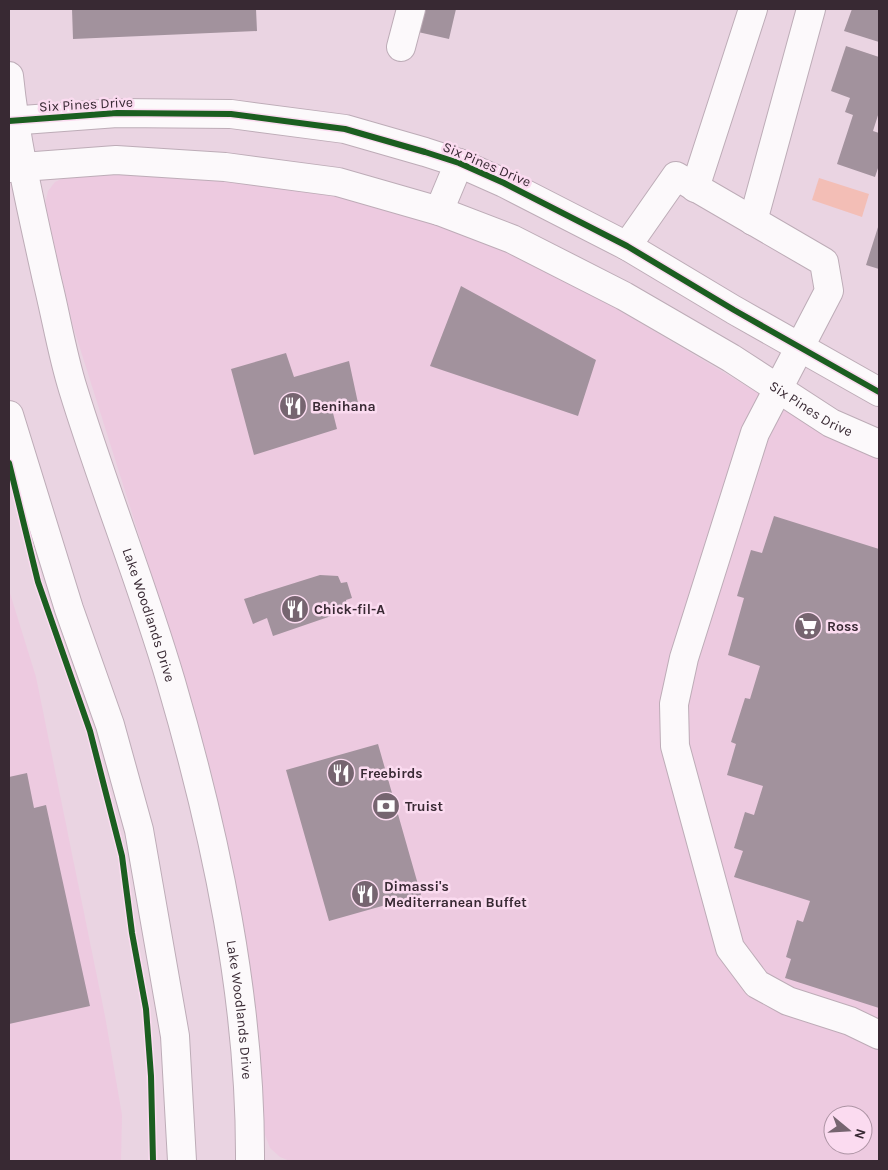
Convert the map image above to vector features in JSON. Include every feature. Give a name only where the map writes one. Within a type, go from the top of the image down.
[{"type":"street","points":[[401,47],[411,9]]},
{"type":"street","points":[[695,188],[753,9]]},
{"type":"street","points":[[753,221],[811,9]]},
{"type":"street","name":"Lake Woodlands Drive","points":[[9,76],[15,168],[72,386],[170,681],[208,825],[230,937],[244,1038],[250,1129],[250,1161]]},
{"type":"street","name":"Six Pines Drive","points":[[11,121],[117,113],[231,114],[345,129],[459,162],[627,246],[798,347],[879,392]]},
{"type":"street","name":"Six Pines Drive","points":[[15,168],[116,160],[225,167],[338,182],[439,211],[512,239],[624,296],[731,358],[831,423],[879,444]]},
{"type":"street","points":[[439,211],[459,162]]},
{"type":"street","points":[[627,246],[676,176],[824,262],[829,292],[798,347],[755,433],[684,658],[674,704],[675,746],[730,948],[757,984],[788,1001],[850,1020],[879,1035]]},
{"type":"street","points":[[10,423],[69,609],[110,725],[139,830],[175,1036],[182,1161]]},
{"type":"shaded area","points":[[174,174],[336,194],[428,222],[507,251],[617,309],[827,434],[879,458],[879,1161],[290,1161],[280,1157],[270,1148],[265,1135],[244,937],[228,845],[212,775],[192,703],[73,326],[45,204],[48,191],[55,182],[68,176]]},
{"type":"shaded area","points":[[819,178],[869,194],[862,217],[812,200]]},
{"type":"shaded area","points":[[9,590],[36,677],[105,1016],[122,1115],[121,1161],[9,1161]]},
{"type":"building","points":[[72,9],[256,9],[257,31],[73,39]]},
{"type":"building","points":[[423,9],[456,9],[449,39],[418,32]]},
{"type":"building","points":[[852,9],[879,9],[879,42],[844,31]]},
{"type":"building","points":[[846,46],[879,57],[879,112],[873,131],[879,133],[879,165],[875,177],[837,164],[853,115],[845,112],[850,98],[831,91]]},
{"type":"building","points":[[879,224],[879,269],[866,265]]},
{"type":"building","points":[[461,286],[596,360],[578,416],[430,366]]},
{"type":"building","name":"Benihana","points":[[286,353],[294,377],[349,361],[358,403],[332,409],[337,429],[254,455],[231,369]]},
{"type":"building","points":[[774,516],[879,549],[879,1008],[785,978],[791,959],[786,957],[797,920],[803,922],[810,901],[734,877],[743,851],[734,848],[745,812],[754,815],[763,786],[727,775],[736,744],[731,742],[745,698],[750,699],[760,666],[728,655],[744,598],[737,596],[751,550],[762,553]]},
{"type":"building","name":"Chick-fil-A","points":[[320,575],[338,576],[341,583],[347,582],[352,598],[346,600],[347,605],[337,614],[273,636],[267,618],[253,624],[244,599]]},
{"type":"building","points":[[378,744],[421,895],[329,921],[286,770]]},
{"type":"building","points":[[27,773],[34,808],[46,805],[90,1006],[9,1024],[9,777]]},
{"type":"cycle path","points":[[9,121],[117,113],[231,114],[345,129],[425,152],[459,163],[504,183],[627,246],[734,310],[879,392]]},
{"type":"cycle path","points":[[9,463],[38,582],[90,731],[122,856],[132,933],[146,1009],[151,1076],[153,1161]]},
{"type":"place","name":"Benihana","points":[[293,406]]},
{"type":"place","name":"Chick-fil-A","points":[[295,609]]},
{"type":"place","name":"Ross","points":[[808,626]]},
{"type":"place","name":"Freebirds","points":[[341,773]]},
{"type":"place","name":"Truist","points":[[386,806]]},
{"type":"place","name":"Dimassi's Mediterranean Buffet","points":[[365,894]]}]
